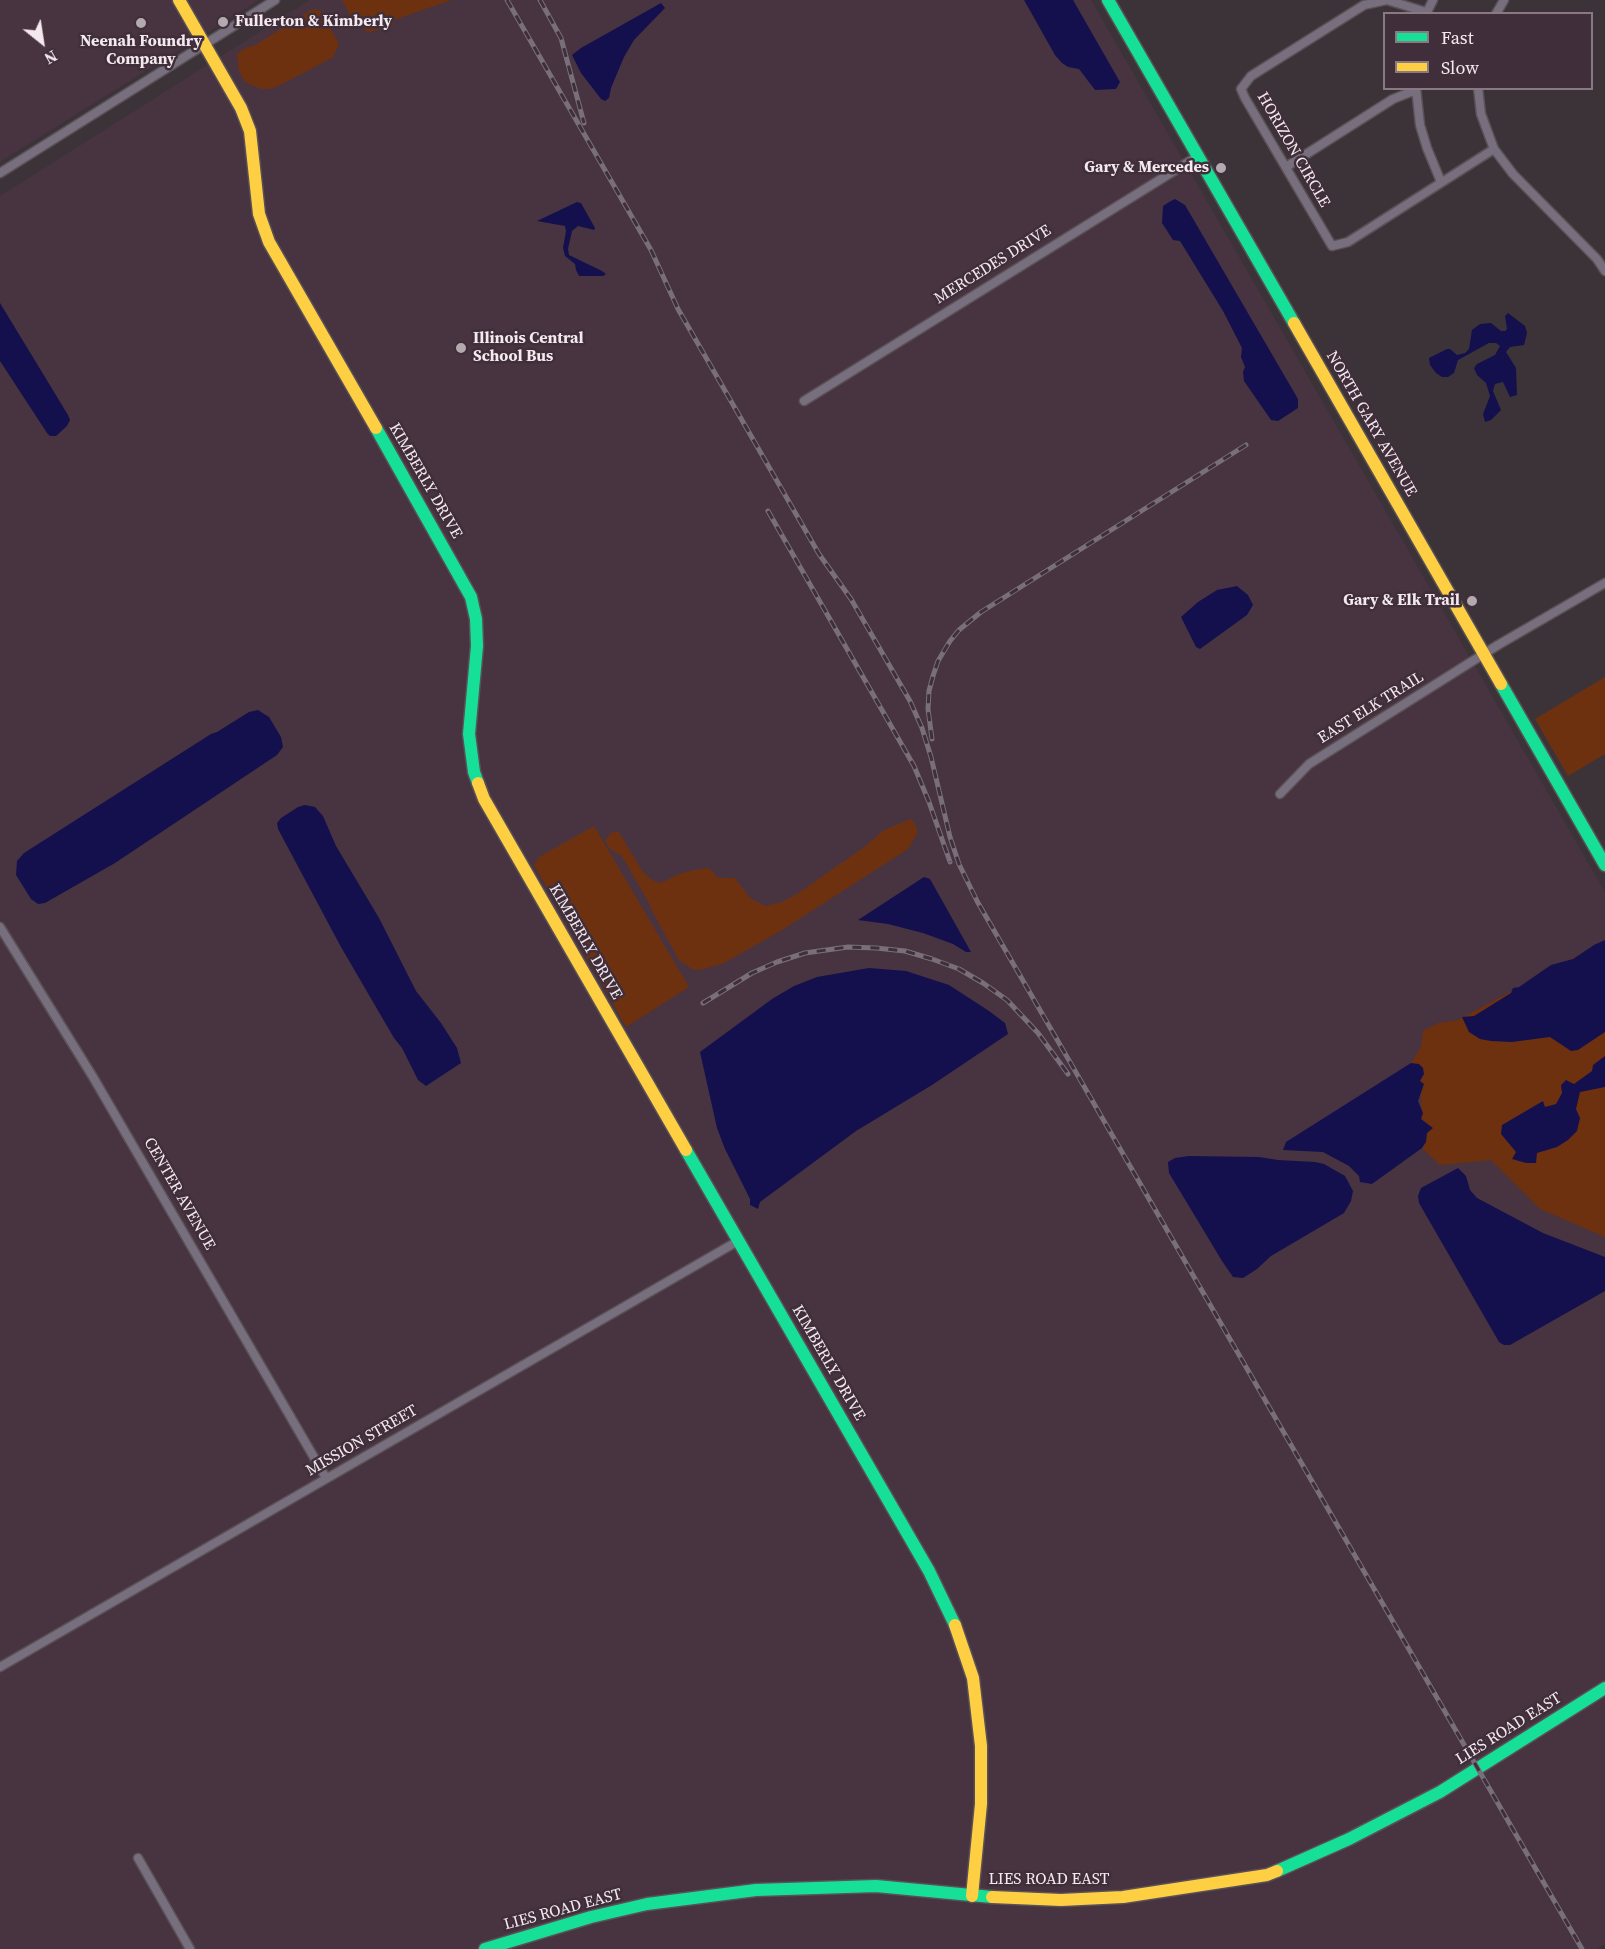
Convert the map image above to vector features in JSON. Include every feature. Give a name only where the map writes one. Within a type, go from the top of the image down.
[{"type":"street","name":"KIMBERLY DRIVE","points":[[179,0],[241,108],[250,131],[259,214],[269,242],[471,597],[477,635],[469,734],[474,772],[484,799],[927,1568],[952,1618],[973,1678],[981,1746],[981,1804],[972,1896]]},
{"type":"street","points":[[0,173],[275,0]]},
{"type":"street","name":"NORTH GARY AVENUE","points":[[1108,0],[1605,865]]},
{"type":"street","name":"HORIZON CIRCLE","points":[[1423,12],[1386,0],[1365,4],[1251,76],[1241,88],[1245,98],[1332,246],[1348,242],[1494,149]]},
{"type":"street","points":[[1286,167],[1393,99],[1414,90]]},
{"type":"street","points":[[1416,90],[1425,140],[1441,182]]},
{"type":"street","points":[[1478,90],[1481,114],[1494,149],[1513,174],[1597,259],[1605,271]]},
{"type":"street","name":"MERCEDES DRIVE","points":[[804,401],[1198,156]]},
{"type":"street","name":"EAST ELK TRAIL","points":[[1280,794],[1309,764],[1484,654],[1605,583]]},
{"type":"street","name":"CENTER AVENUE","points":[[0,927],[93,1077],[326,1478]]},
{"type":"street","name":"MISSION STREET","points":[[0,1667],[738,1241]]},
{"type":"street","name":"LIES ROAD EAST","points":[[485,1949],[591,1917],[647,1904],[717,1893],[806,1887],[876,1886],[972,1896],[1049,1900],[1104,1899],[1185,1889],[1267,1875],[1350,1839],[1440,1792],[1605,1688]]},
{"type":"street","points":[[138,1858],[190,1949]]},
{"type":"shaded area","points":[[0,0],[259,0],[0,162]]},
{"type":"shaded area","points":[[310,0],[1091,0],[1605,892],[1605,1944],[1597,1949],[0,1949],[0,196]]},
{"type":"shaded area","points":[[342,0],[452,0],[394,20],[393,25],[370,32],[365,31],[363,25],[354,23]]},
{"type":"shaded area","points":[[1024,0],[1073,0],[1120,82],[1116,89],[1095,90],[1079,69],[1062,63],[1055,55]]},
{"type":"shaded area","points":[[661,3],[665,8],[634,40],[624,57],[609,98],[605,101],[601,99],[581,73],[572,55]]},
{"type":"shaded area","points":[[316,9],[321,12],[339,45],[332,58],[269,89],[261,89],[245,82],[239,71],[237,54]]},
{"type":"shaded area","points":[[1175,199],[1185,205],[1298,399],[1298,408],[1278,421],[1271,420],[1244,381],[1245,367],[1241,357],[1242,348],[1223,311],[1180,241],[1173,240],[1162,223],[1163,206]]},
{"type":"shaded area","points":[[577,202],[581,203],[595,228],[594,230],[578,226],[572,231],[569,255],[602,271],[606,274],[603,276],[579,276],[575,264],[565,256],[563,248],[565,226],[537,221]]},
{"type":"shaded area","points":[[0,303],[68,415],[70,420],[67,426],[56,436],[50,436],[47,433],[0,361]]},
{"type":"shaded area","points":[[1508,313],[1525,326],[1527,333],[1524,345],[1510,347],[1506,352],[1516,368],[1517,395],[1510,397],[1503,382],[1495,384],[1493,391],[1501,410],[1491,420],[1485,422],[1483,414],[1490,396],[1486,383],[1477,375],[1474,368],[1477,364],[1495,355],[1500,346],[1496,343],[1489,343],[1458,360],[1454,373],[1448,377],[1442,377],[1436,373],[1430,365],[1429,358],[1447,349],[1457,355],[1465,353],[1469,349],[1472,330],[1480,324],[1491,323],[1501,331],[1505,331],[1507,329],[1505,316]]},
{"type":"shaded area","points":[[1237,586],[1248,595],[1253,605],[1247,615],[1200,649],[1196,647],[1181,617],[1198,602],[1217,590]]},
{"type":"shaded area","points":[[1605,677],[1605,754],[1568,776],[1535,719]]},
{"type":"shaded area","points":[[258,710],[269,717],[281,737],[283,747],[277,755],[115,863],[45,903],[38,904],[31,899],[16,875],[17,861],[24,853],[211,734],[249,712]]},
{"type":"shaded area","points":[[305,805],[315,807],[323,816],[336,846],[379,918],[416,991],[457,1048],[461,1063],[426,1086],[418,1080],[402,1048],[341,947],[278,829],[277,823],[281,818]]},
{"type":"shaded area","points":[[911,819],[917,827],[917,834],[908,849],[782,930],[724,963],[700,970],[692,969],[679,960],[626,863],[621,855],[610,849],[605,841],[611,833],[618,831],[643,872],[652,880],[661,883],[679,874],[709,868],[718,878],[735,878],[750,898],[765,906],[782,902],[797,894],[863,848],[884,830]]},
{"type":"shaded area","points":[[594,826],[689,987],[626,1027],[534,865],[539,857]]},
{"type":"shaded area","points":[[924,877],[930,879],[971,952],[966,952],[953,944],[923,933],[888,924],[858,920]]},
{"type":"shaded area","points":[[1605,940],[1605,1032],[1578,1050],[1571,1051],[1550,1037],[1512,1042],[1491,1041],[1480,1039],[1469,1032],[1462,1017],[1474,1016],[1511,993],[1513,988],[1519,987],[1551,965],[1573,959]]},
{"type":"shaded area","points":[[1605,941],[1605,1237],[1540,1209],[1491,1160],[1440,1165],[1422,1148],[1421,1091],[1411,1063],[1421,1047],[1423,1031],[1438,1023],[1458,1020]]},
{"type":"shaded area","points":[[869,968],[906,971],[949,985],[1005,1023],[1008,1034],[932,1085],[856,1131],[760,1202],[758,1209],[750,1205],[750,1199],[717,1128],[700,1052],[772,999],[794,986],[817,977]]},
{"type":"shaded area","points":[[1605,1056],[1605,1087],[1580,1092],[1576,1109],[1580,1118],[1577,1131],[1557,1147],[1537,1153],[1536,1163],[1512,1159],[1516,1152],[1501,1134],[1502,1125],[1543,1101],[1545,1107],[1556,1104],[1562,1093],[1561,1085],[1566,1080],[1574,1084],[1592,1071],[1593,1065]]},
{"type":"shaded area","points":[[1411,1063],[1419,1064],[1423,1068],[1424,1074],[1420,1081],[1424,1084],[1418,1101],[1423,1113],[1421,1119],[1433,1128],[1427,1133],[1426,1142],[1422,1148],[1372,1184],[1360,1182],[1359,1176],[1349,1166],[1323,1152],[1283,1150],[1286,1142]]},
{"type":"shaded area","points":[[1189,1156],[1259,1157],[1324,1164],[1345,1176],[1353,1191],[1351,1201],[1344,1213],[1271,1256],[1243,1278],[1233,1277],[1169,1173],[1168,1162],[1175,1158]]},
{"type":"shaded area","points":[[1458,1168],[1466,1176],[1470,1190],[1477,1198],[1543,1233],[1605,1257],[1605,1291],[1510,1345],[1499,1342],[1419,1203],[1418,1196],[1421,1188]]},
{"type":"railway","points":[[507,0],[651,250],[678,309],[819,554],[851,599],[910,701],[931,757],[950,837],[959,864],[977,901],[1582,1949]]},
{"type":"railway","points":[[540,0],[561,38],[584,123]]},
{"type":"railway","points":[[932,739],[928,709],[929,691],[938,661],[959,630],[981,612],[1246,445]]},
{"type":"railway","points":[[768,511],[914,766],[950,862]]},
{"type":"railway","points":[[703,1003],[752,973],[805,953],[848,947],[905,951],[959,969],[1007,1000],[1038,1033],[1068,1074]]},
{"type":"traffic: fast","points":[[1108,0],[1294,323]]},
{"type":"traffic: fast","points":[[376,428],[471,597],[476,619],[477,646],[469,734],[474,772],[478,783]]},
{"type":"traffic: fast","points":[[1501,684],[1605,865]]},
{"type":"traffic: fast","points":[[686,1150],[929,1571],[955,1625]]},
{"type":"traffic: fast","points":[[1277,1871],[1349,1839],[1440,1792],[1605,1688]]},
{"type":"traffic: fast","points":[[485,1949],[591,1917],[647,1904],[756,1890],[876,1886],[992,1897]]},
{"type":"traffic: slow","points":[[179,0],[241,108],[250,131],[259,214],[269,242],[376,428]]},
{"type":"traffic: slow","points":[[1294,323],[1501,684]]},
{"type":"traffic: slow","points":[[478,783],[484,799],[686,1150]]},
{"type":"traffic: slow","points":[[955,1625],[973,1678],[981,1746],[981,1804],[972,1896]]},
{"type":"traffic: slow","points":[[992,1897],[1061,1900],[1123,1897],[1267,1875],[1277,1871]]},
{"type":"place","name":"Fullerton & Kimberly","points":[[223,22]]},
{"type":"place","name":"Neenah Foundry Company","points":[[141,23]]},
{"type":"place","name":"Gary & Mercedes","points":[[1221,168]]},
{"type":"place","name":"Illinois Central School Bus","points":[[461,348]]},
{"type":"place","name":"Gary & Elk Trail","points":[[1472,601]]}]
